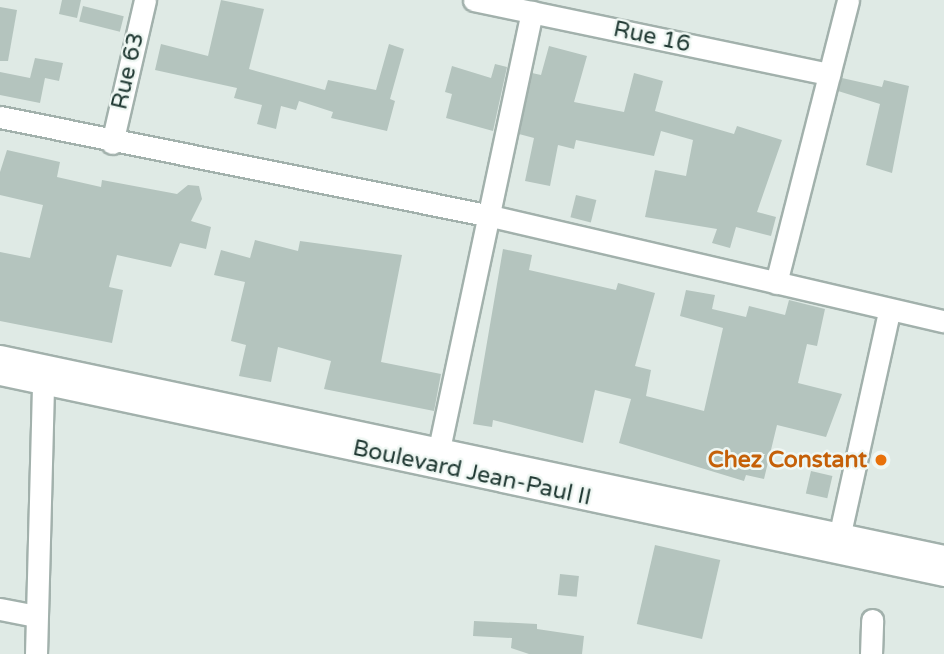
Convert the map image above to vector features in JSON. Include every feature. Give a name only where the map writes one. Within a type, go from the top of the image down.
[{"type":"street","name":"Rue 63","points":[[112,143],[145,0]]},
{"type":"street","name":"Rue 16","points":[[474,0],[829,74]]},
{"type":"street","points":[[776,284],[848,0]]},
{"type":"street","points":[[439,449],[491,216],[531,12]]},
{"type":"street","points":[[0,117],[112,143],[491,216],[889,312],[944,321]]},
{"type":"street","points":[[840,533],[889,312]]},
{"type":"street","name":"Boulevard Jean-Paul II","points":[[0,356],[944,556]]},
{"type":"street","name":"Boulevard Jean-Paul II","points":[[0,374],[944,575]]},
{"type":"street","points":[[36,654],[43,383]]},
{"type":"street","points":[[0,609],[35,616]]},
{"type":"street","points":[[871,654],[872,620]]},
{"type":"building","points":[[62,0],[81,0],[77,18],[59,14]]},
{"type":"building","points":[[221,0],[264,9],[249,69],[325,90],[328,80],[376,90],[389,44],[404,49],[390,99],[395,101],[387,131],[331,118],[333,112],[299,101],[296,110],[281,106],[276,129],[257,124],[262,105],[234,98],[237,88],[155,70],[161,44],[208,56]]},
{"type":"building","points":[[83,6],[124,16],[120,32],[79,22]]},
{"type":"building","points":[[0,7],[17,10],[8,61],[0,61]]},
{"type":"building","points":[[549,46],[587,56],[574,102],[624,112],[634,73],[663,81],[655,111],[734,134],[737,126],[782,140],[757,212],[776,217],[771,236],[736,227],[730,248],[712,243],[717,229],[645,217],[655,170],[686,176],[693,140],[661,131],[654,156],[576,140],[574,149],[558,145],[550,186],[525,181],[534,138],[519,134],[532,73],[541,75]]},
{"type":"building","points":[[35,58],[63,63],[59,81],[45,78],[40,103],[0,95],[0,72],[30,78]]},
{"type":"building","points":[[495,64],[507,67],[493,131],[446,118],[452,94],[445,92],[452,66],[491,78]]},
{"type":"building","points":[[842,78],[882,87],[884,80],[909,86],[892,173],[866,165],[880,104],[838,91]]},
{"type":"building","points":[[7,150],[60,162],[57,177],[101,187],[102,180],[177,194],[188,185],[199,186],[202,199],[191,221],[211,227],[206,249],[180,243],[171,267],[117,255],[109,287],[123,290],[112,343],[0,321],[0,252],[30,258],[43,205],[0,195],[0,172]]},
{"type":"building","points":[[576,195],[596,200],[591,222],[570,217]]},
{"type":"building","points":[[255,240],[298,251],[300,241],[402,255],[381,362],[441,374],[434,411],[324,389],[331,361],[278,347],[271,382],[239,376],[246,345],[231,341],[245,282],[214,275],[221,250],[250,258]]},
{"type":"building","points":[[503,249],[532,255],[529,270],[616,290],[618,283],[655,293],[635,366],[651,370],[646,396],[704,411],[723,328],[680,316],[686,290],[715,295],[712,309],[746,317],[749,306],[785,315],[789,300],[825,309],[817,346],[807,344],[798,383],[842,394],[826,437],[777,425],[764,479],[746,475],[744,481],[619,443],[631,399],[595,390],[583,443],[493,420],[492,427],[473,424]]},
{"type":"building","points":[[811,471],[832,476],[827,498],[806,493]]},
{"type":"building","points":[[655,545],[720,560],[702,639],[637,624]]},
{"type":"building","points":[[560,574],[579,576],[577,597],[558,595]]},
{"type":"building","points":[[474,621],[537,624],[537,629],[584,636],[582,654],[529,654],[511,648],[512,638],[473,636]]},
{"type":"place","name":"Chez Constant","points":[[881,460]]}]
